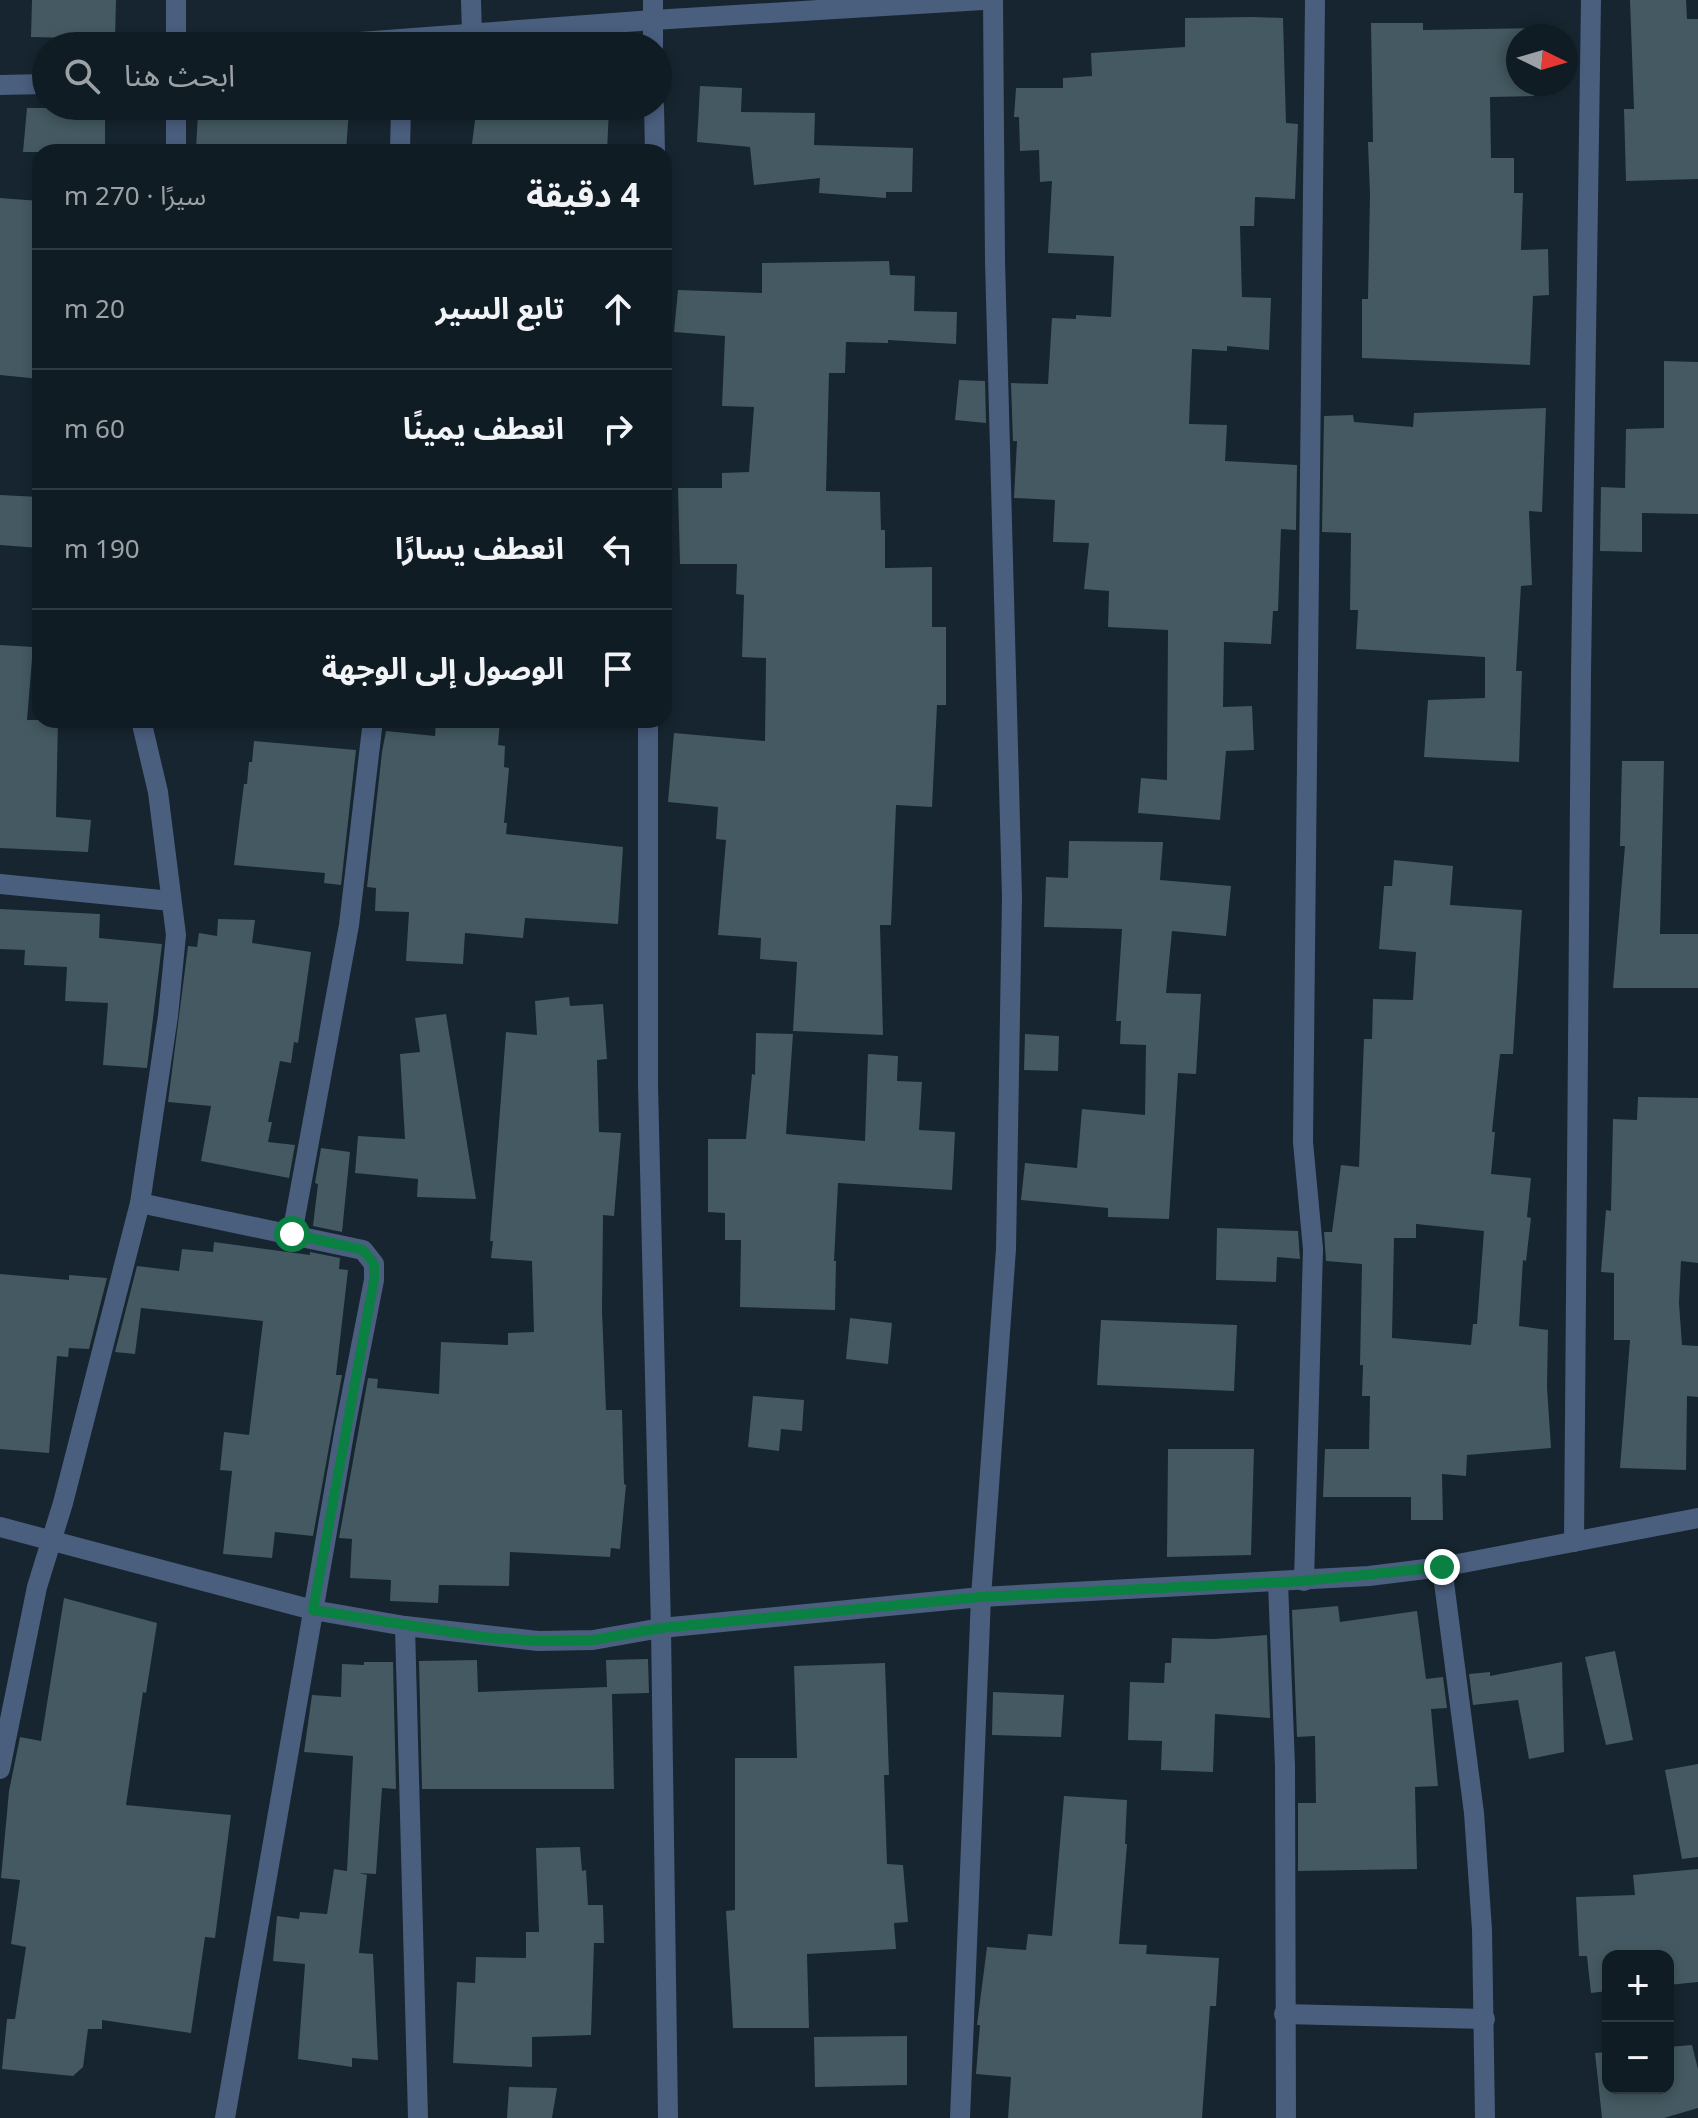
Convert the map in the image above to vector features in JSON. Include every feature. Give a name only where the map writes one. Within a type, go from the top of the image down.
[{"type":"street","points":[[176,0],[176,32]]},
{"type":"street","points":[[471,0],[472,32]]},
{"type":"street","points":[[494,32],[653,10],[983,0]]},
{"type":"street","points":[[960,2118],[981,1597],[1006,1249],[1012,897],[995,261],[993,0]]},
{"type":"street","points":[[1304,1581],[1313,1249],[1303,1127],[1315,0]]},
{"type":"street","points":[[1574,1542],[1581,689],[1591,0]]},
{"type":"street","points":[[653,10],[653,32]]},
{"type":"street","points":[[0,85],[32,84]]},
{"type":"street","points":[[176,120],[176,144]]},
{"type":"street","points":[[400,144],[401,120]]},
{"type":"street","points":[[654,120],[655,144]]},
{"type":"street","points":[[0,1769],[17,1676],[140,1203],[168,1016],[176,935],[158,792],[143,728]]},
{"type":"street","points":[[292,1234],[349,925],[372,728]]},
{"type":"street","points":[[648,728],[648,1085],[661,1628],[668,2118]]},
{"type":"street","points":[[0,884],[171,901]]},
{"type":"street","points":[[140,1203],[363,1250],[374,1264],[374,1280],[225,2118]]},
{"type":"street","points":[[0,1527],[313,1610],[405,1626],[538,1641],[593,1640],[661,1628],[981,1597],[1304,1581],[1442,1567],[1698,1518]]},
{"type":"street","points":[[1442,1567],[1474,1813],[1482,1930],[1485,2118]]},
{"type":"street","points":[[1278,1582],[1285,1766],[1286,2118]]},
{"type":"street","points":[[405,1626],[418,2118]]},
{"type":"street","points":[[1284,2014],[1485,2019]]},
{"type":"building","points":[[32,0],[116,0],[115,32],[32,32],[31,37]]},
{"type":"building","points":[[1630,0],[1686,0],[1687,19],[1698,19],[1698,179],[1626,181],[1624,109],[1634,109]]},
{"type":"building","points":[[1185,18],[1283,18],[1286,123],[1298,124],[1295,199],[1255,197],[1254,226],[1240,226],[1242,297],[1271,298],[1269,350],[1227,346],[1227,351],[1192,349],[1189,424],[1227,425],[1225,461],[1297,465],[1296,530],[1281,529],[1278,611],[1273,611],[1271,644],[1224,642],[1223,707],[1252,706],[1254,750],[1226,751],[1220,820],[1138,813],[1141,778],[1167,780],[1168,630],[1108,627],[1109,591],[1084,589],[1089,543],[1053,542],[1055,500],[1014,498],[1017,441],[1013,441],[1011,383],[1048,384],[1052,318],[1076,319],[1076,315],[1111,317],[1114,256],[1048,253],[1052,181],[1040,182],[1039,150],[1020,151],[1019,117],[1014,117],[1016,88],[1063,88],[1063,78],[1092,76],[1091,53],[1185,47]]},
{"type":"building","points":[[1371,23],[1423,23],[1423,30],[1506,28],[1506,96],[1534,96],[1490,97],[1491,158],[1514,158],[1514,193],[1523,193],[1521,250],[1548,249],[1549,295],[1533,296],[1530,365],[1362,358],[1362,299],[1368,299],[1368,142],[1373,142]]},
{"type":"building","points":[[700,86],[742,88],[741,112],[815,113],[814,145],[913,148],[912,192],[886,192],[886,198],[819,193],[820,178],[754,185],[750,147],[697,142]]},
{"type":"building","points":[[27,108],[32,108],[32,120],[105,120],[105,144],[32,144],[32,152],[23,152]]},
{"type":"building","points":[[198,120],[348,120],[347,144],[196,144]]},
{"type":"building","points":[[475,120],[608,120],[607,144],[472,144]]},
{"type":"building","points":[[0,198],[32,200],[32,378],[0,375]]},
{"type":"building","points":[[889,261],[890,275],[915,276],[914,311],[957,312],[956,344],[888,340],[888,343],[846,342],[845,373],[829,373],[826,491],[880,492],[881,530],[885,530],[885,568],[932,567],[932,627],[946,627],[946,705],[937,705],[932,807],[896,805],[891,925],[880,925],[883,1035],[793,1031],[797,962],[760,959],[761,938],[718,935],[726,840],[716,839],[718,807],[668,802],[674,733],[765,741],[766,658],[742,657],[744,595],[736,594],[737,564],[680,564],[678,488],[722,488],[722,473],[749,472],[754,407],[722,406],[725,336],[674,332],[678,290],[762,293],[762,263]]},
{"type":"building","points":[[1664,361],[1698,362],[1698,514],[1642,513],[1642,552],[1600,551],[1601,487],[1625,488],[1626,429],[1664,428]]},
{"type":"building","points":[[959,380],[985,381],[986,423],[955,420]]},
{"type":"building","points":[[1546,408],[1542,512],[1529,511],[1532,585],[1521,586],[1516,671],[1522,671],[1519,762],[1424,757],[1428,700],[1485,698],[1485,657],[1356,649],[1358,610],[1350,610],[1351,533],[1322,532],[1324,416],[1353,415],[1354,422],[1413,427],[1414,413]]},
{"type":"building","points":[[0,495],[32,497],[32,547],[0,545]]},
{"type":"building","points":[[0,645],[32,647],[27,720],[32,720],[32,728],[58,728],[56,817],[91,820],[88,852],[0,848]]},
{"type":"building","points":[[436,728],[499,728],[498,745],[505,746],[504,767],[509,768],[504,823],[507,823],[506,834],[623,847],[618,924],[525,918],[523,938],[465,933],[463,964],[406,961],[409,912],[375,911],[376,888],[367,887],[382,752],[386,731],[435,736]]},
{"type":"building","points":[[254,741],[356,750],[341,885],[324,883],[325,873],[234,865],[244,784],[247,784]]},
{"type":"building","points":[[1622,761],[1664,761],[1660,934],[1698,934],[1698,988],[1613,988],[1625,846],[1620,846]]},
{"type":"building","points":[[1069,841],[1163,842],[1160,880],[1231,886],[1226,936],[1172,931],[1166,993],[1201,994],[1196,1074],[1178,1073],[1169,1219],[1108,1217],[1108,1208],[1021,1200],[1025,1163],[1077,1168],[1082,1109],[1145,1115],[1146,1045],[1120,1044],[1121,1021],[1116,1021],[1122,929],[1044,927],[1046,877],[1068,878]]},
{"type":"building","points":[[1394,860],[1453,866],[1450,905],[1522,910],[1513,1054],[1500,1054],[1491,1174],[1531,1178],[1527,1217],[1531,1218],[1526,1261],[1523,1260],[1519,1326],[1548,1330],[1547,1387],[1551,1448],[1467,1455],[1466,1476],[1442,1474],[1443,1520],[1411,1520],[1411,1497],[1323,1497],[1325,1449],[1369,1449],[1370,1396],[1362,1396],[1363,1365],[1360,1365],[1362,1264],[1326,1261],[1324,1232],[1332,1232],[1341,1165],[1359,1167],[1364,1039],[1372,1039],[1373,999],[1413,1000],[1416,952],[1379,949],[1384,886],[1392,886]],"holes":[[[1416,1224],[1484,1231],[1477,1324],[1473,1324],[1471,1345],[1392,1338],[1394,1238],[1416,1238]]]},
{"type":"building","points":[[0,909],[100,914],[99,938],[162,944],[147,1068],[103,1065],[108,1003],[65,1001],[67,967],[24,965],[25,950],[0,949]]},
{"type":"building","points":[[218,919],[255,920],[252,943],[311,952],[298,1043],[294,1042],[291,1063],[280,1061],[268,1122],[272,1122],[268,1142],[295,1145],[289,1178],[201,1161],[211,1106],[168,1102],[188,946],[197,947],[199,933],[217,936]]},
{"type":"building","points":[[569,997],[570,1006],[603,1004],[607,1059],[597,1060],[599,1132],[621,1133],[614,1216],[603,1215],[602,1311],[606,1410],[622,1410],[626,1485],[620,1549],[611,1548],[610,1557],[510,1552],[509,1586],[439,1585],[438,1603],[390,1601],[391,1580],[350,1578],[352,1539],[339,1538],[368,1378],[378,1379],[377,1388],[439,1394],[441,1342],[508,1345],[508,1333],[534,1332],[532,1261],[491,1258],[506,1032],[537,1035],[535,1001]]},
{"type":"building","points":[[446,1014],[476,1199],[417,1197],[418,1179],[355,1173],[358,1136],[405,1139],[400,1054],[420,1052],[415,1018]]},
{"type":"building","points":[[756,1033],[793,1034],[786,1134],[865,1141],[868,1054],[898,1056],[897,1081],[922,1082],[919,1130],[955,1132],[952,1190],[838,1183],[835,1310],[740,1307],[741,1240],[725,1240],[725,1213],[708,1212],[708,1139],[746,1139],[752,1074],[755,1075]]},
{"type":"building","points":[[1025,1034],[1059,1036],[1058,1071],[1024,1070]]},
{"type":"building","points":[[1638,1097],[1698,1098],[1698,1263],[1681,1261],[1679,1303],[1682,1345],[1698,1346],[1698,1397],[1687,1396],[1686,1470],[1620,1468],[1630,1340],[1614,1340],[1614,1273],[1601,1272],[1606,1210],[1611,1211],[1613,1119],[1637,1120]]},
{"type":"building","points":[[321,1148],[350,1152],[342,1232],[313,1226]]},
{"type":"building","points":[[1217,1228],[1298,1231],[1300,1259],[1277,1257],[1276,1282],[1216,1280]]},
{"type":"building","points":[[214,1242],[340,1258],[339,1269],[348,1270],[336,1375],[342,1375],[313,1536],[275,1532],[272,1558],[223,1554],[232,1471],[220,1470],[224,1432],[249,1435],[263,1321],[141,1308],[135,1354],[115,1352],[137,1266],[179,1271],[182,1249],[213,1252]]},
{"type":"building","points":[[0,1274],[69,1280],[69,1275],[107,1278],[89,1349],[69,1348],[68,1357],[57,1356],[49,1453],[0,1449]]},
{"type":"building","points":[[850,1318],[892,1323],[888,1364],[846,1359]]},
{"type":"building","points":[[1101,1320],[1237,1325],[1234,1391],[1097,1385]]},
{"type":"building","points":[[753,1396],[804,1400],[802,1431],[781,1429],[779,1451],[748,1447]]},
{"type":"building","points":[[1168,1449],[1254,1449],[1251,1555],[1167,1557]]},
{"type":"building","points":[[64,1598],[157,1623],[126,1805],[231,1815],[215,1938],[205,1937],[191,2033],[102,2020],[102,2029],[88,2029],[83,2067],[73,2076],[2,2069],[7,2019],[15,2019],[26,1947],[11,1944],[20,1880],[1,1878],[9,1791],[20,1737],[41,1741]]},
{"type":"building","points":[[1338,1606],[1340,1622],[1417,1611],[1426,1679],[1443,1677],[1447,1708],[1431,1709],[1438,1786],[1415,1787],[1417,1869],[1298,1871],[1298,1803],[1316,1803],[1315,1736],[1297,1737],[1292,1610]]},
{"type":"building","points":[[1267,1635],[1270,1718],[1215,1714],[1213,1772],[1161,1770],[1162,1741],[1128,1740],[1130,1682],[1164,1683],[1165,1663],[1171,1663],[1172,1638]]},
{"type":"building","points":[[1615,1651],[1633,1740],[1606,1745],[1585,1657]]},
{"type":"building","points":[[648,1659],[649,1693],[612,1694],[614,1789],[422,1789],[419,1661],[477,1660],[478,1692],[607,1687],[606,1660]]},
{"type":"building","points":[[364,1662],[393,1662],[396,1789],[382,1788],[376,1874],[359,1873],[367,1875],[359,1953],[373,1954],[378,2060],[352,2058],[352,2067],[298,2059],[305,1964],[273,1961],[277,1916],[299,1919],[300,1912],[327,1914],[334,1869],[347,1871],[353,1756],[304,1752],[312,1695],[341,1697],[342,1664],[364,1665]]},
{"type":"building","points":[[1562,1662],[1564,1752],[1529,1759],[1518,1700],[1473,1705],[1469,1674],[1490,1672],[1490,1676]]},
{"type":"building","points":[[885,1663],[889,1775],[884,1775],[887,1864],[903,1865],[908,1922],[894,1923],[896,1949],[807,1954],[809,2028],[733,2028],[726,1911],[735,1910],[735,1758],[797,1758],[794,1666]]},
{"type":"building","points":[[993,1692],[1064,1695],[1061,1737],[992,1735]]},
{"type":"building","points":[[1698,1764],[1698,1857],[1682,1859],[1665,1770]]},
{"type":"building","points":[[1064,1796],[1127,1800],[1127,1844],[1119,1944],[1147,1945],[1146,1954],[1219,1958],[1216,2006],[1210,2006],[1202,2118],[1008,2118],[1011,2077],[976,2074],[980,2025],[977,2025],[987,1947],[1026,1950],[1028,1934],[1052,1936]]},
{"type":"building","points":[[580,1847],[582,1871],[586,1870],[588,1905],[603,1905],[604,1943],[594,1943],[591,2035],[532,2037],[532,2067],[453,2063],[457,1982],[475,1983],[476,1957],[526,1958],[526,1932],[539,1932],[536,1848]]},
{"type":"building","points":[[1698,1869],[1698,1982],[1674,1984],[1674,1950],[1602,1950],[1602,1992],[1591,1993],[1587,1956],[1579,1956],[1576,1897],[1635,1895],[1633,1875]]},
{"type":"building","points":[[907,2036],[907,2085],[815,2087],[814,2037]]},
{"type":"building","points":[[1692,2045],[1698,2069],[1698,2108],[1664,2118],[1602,2118],[1595,2053],[1602,2052],[1602,2094],[1674,2094],[1674,2046]]},
{"type":"building","points":[[509,2087],[557,2088],[552,2118],[507,2118]]},
{"type":"route","points":[[292,1234],[363,1250],[374,1264],[374,1280],[313,1610],[483,1637],[538,1641],[593,1640],[661,1628],[981,1597],[1304,1581],[1442,1567]]}]
